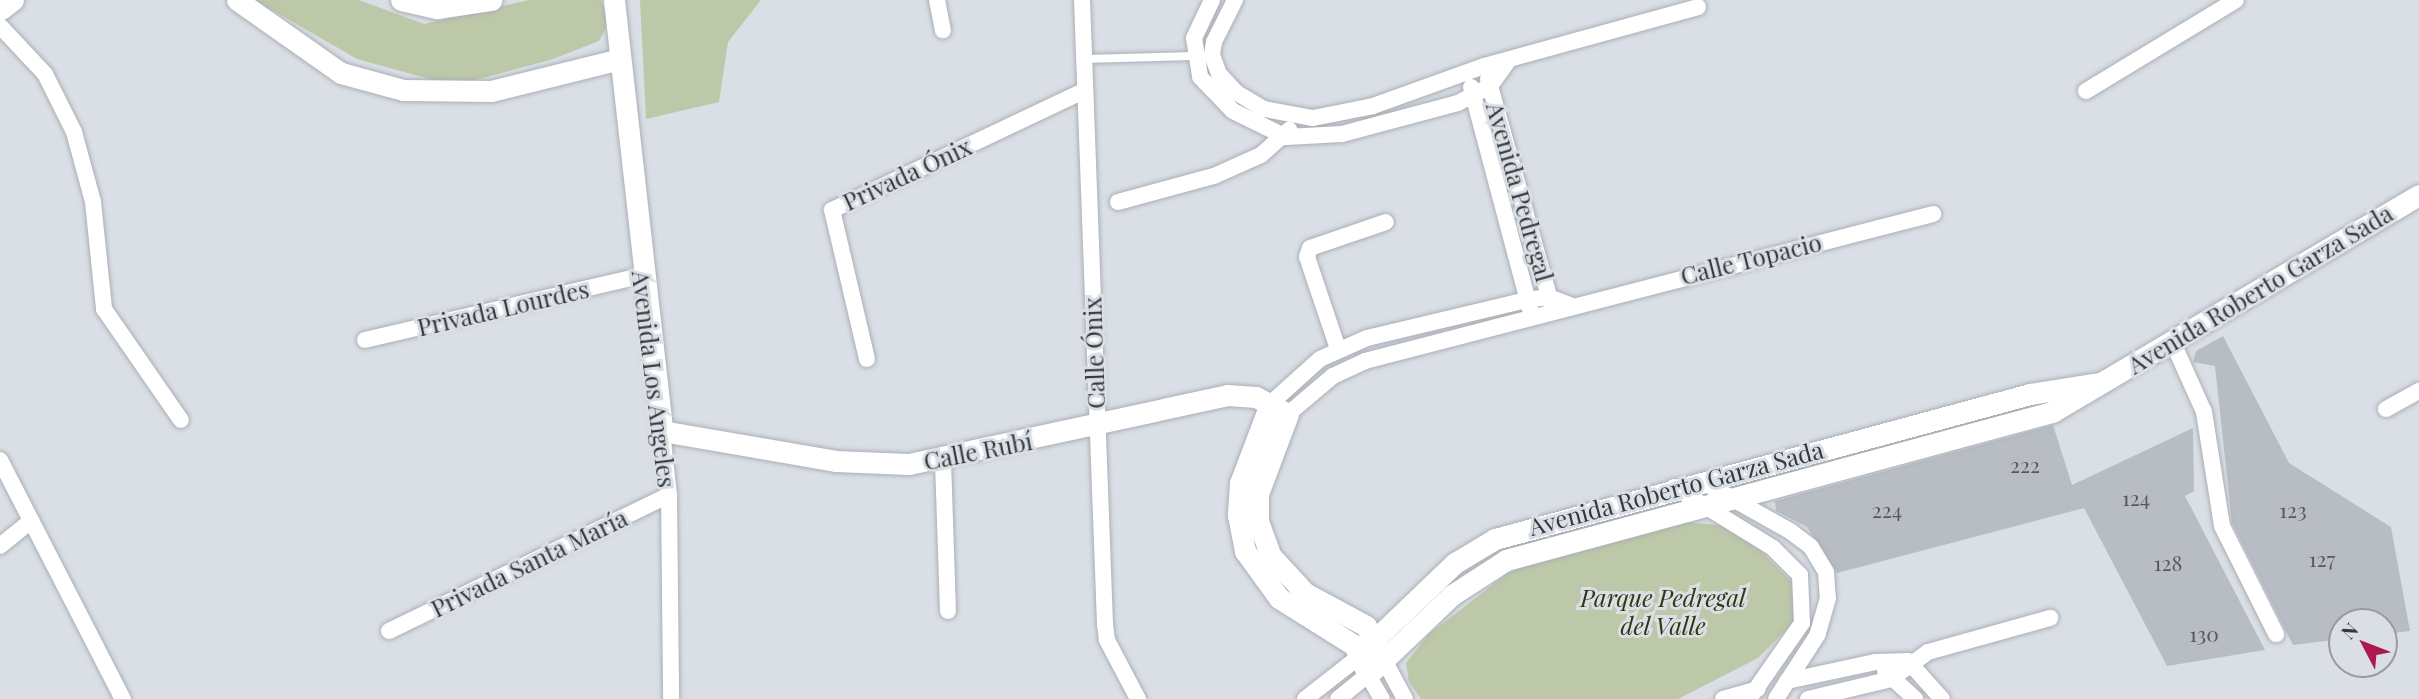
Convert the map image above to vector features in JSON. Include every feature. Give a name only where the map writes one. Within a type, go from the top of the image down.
[{"type":"street","points":[[237,0],[320,62],[403,90],[491,91],[620,59]]},
{"type":"street","points":[[401,0],[437,8],[483,1]]},
{"type":"street","name":"Avenida Los Angeles","points":[[614,0],[640,276],[662,431],[668,495],[671,699]]},
{"type":"street","points":[[937,0],[943,30]]},
{"type":"street","name":"Calle Ónix","points":[[1082,0],[1107,640],[1138,699]]},
{"type":"street","points":[[1193,56],[1212,0]]},
{"type":"street","points":[[1118,202],[1213,176],[1286,137],[1293,118],[1237,93],[1215,66],[1218,29],[1235,0]]},
{"type":"street","points":[[2086,91],[2236,0]]},
{"type":"street","name":"Avenida Pedregal","points":[[1293,118],[1373,106],[1468,74],[1484,66],[1698,7]]},
{"type":"street","points":[[4,10],[45,74],[74,132],[93,202],[104,309],[181,420]]},
{"type":"street","name":"Avenida Pedregal","points":[[1193,56],[1200,77],[1215,96],[1253,123],[1286,137],[1342,134],[1474,96],[1490,86],[1508,61]]},
{"type":"street","name":"Avenida Pedregal","points":[[1375,638],[1361,622],[1294,583],[1261,533],[1261,477],[1279,409],[1333,376],[1365,361],[1534,321],[1553,314],[1484,66]]},
{"type":"street","name":"Avenida Pedregal","points":[[1468,74],[1534,321]]},
{"type":"street","name":"Privada Ónix","points":[[867,359],[832,210],[1084,91]]},
{"type":"street","name":"Avenida Roberto Garza Sada","points":[[1338,699],[1371,664],[1452,595],[1506,560],[1701,504],[2052,412],[2173,343],[2419,195]]},
{"type":"street","name":"Calle Topacio","points":[[1553,314],[1570,305],[1933,214]]},
{"type":"street","points":[[1338,349],[1307,257],[1310,248],[1386,222]]},
{"type":"street","name":"Privada Lourdes","points":[[365,340],[640,276]]},
{"type":"street","points":[[1549,297],[1570,305]]},
{"type":"street","name":"Avenida Pedregal","points":[[1405,699],[1348,639],[1279,598],[1245,551],[1238,515],[1240,483],[1300,373],[1338,349],[1527,300],[1549,297]]},
{"type":"street","points":[[2173,343],[2204,412],[2222,526],[2276,634]]},
{"type":"street","name":"Avenida Roberto Garza Sada","points":[[1371,664],[1375,638],[1455,563],[1495,539],[1674,487],[2030,394],[2101,383]]},
{"type":"street","points":[[2386,409],[2419,391]]},
{"type":"street","name":"Calle Rubí","points":[[662,431],[835,460],[943,461],[1227,395],[1279,409]]},
{"type":"street","points":[[0,460],[123,699]]},
{"type":"street","points":[[943,461],[948,611]]},
{"type":"street","points":[[1701,481],[1811,547],[1826,572],[1825,615],[1790,680],[1776,699]]},
{"type":"street","points":[[1674,487],[1773,548],[1800,575],[1802,623],[1753,695]]},
{"type":"street","name":"Privada Santa María","points":[[389,631],[668,495]]},
{"type":"street","points":[[0,546],[31,520]]},
{"type":"street","points":[[1723,699],[1753,695],[1790,680],[1876,662],[1908,661],[2050,618]]},
{"type":"street","points":[[1808,699],[1891,679],[1908,661]]},
{"type":"street","points":[[1908,661],[1942,699]]},
{"type":"street","points":[[1876,662],[1915,699]]},
{"type":"street","name":"Avenida Pedregal","points":[[1371,664],[1382,699]]},
{"type":"street","name":"Avenida Roberto Garza Sada","points":[[1304,699],[1371,664]]},
{"type":"lane","points":[[1084,59],[1193,56]]},
{"type":"green space","points":[[255,0],[359,0],[424,24],[529,0],[601,0],[609,22],[599,41],[553,59],[472,81],[437,81],[357,59]]},
{"type":"green space","points":[[640,0],[761,0],[728,42],[719,102],[646,119]]},
{"type":"green space","name":"Parque Pedregal del Valle","points":[[1681,522],[1719,525],[1760,550],[1796,586],[1795,621],[1758,658],[1678,699],[1421,699],[1409,682],[1406,663],[1428,635],[1508,573],[1559,551]]},
{"type":"building","points":[[2223,336],[2289,463],[2391,527],[2410,631],[2398,632],[2398,608],[2328,608],[2328,641],[2293,645],[2232,523],[2215,366],[2193,362],[2196,351]]},
{"type":"building","points":[[2053,425],[2072,485],[2193,428],[2194,491],[2185,496],[2265,650],[2167,666],[2084,508],[1837,573],[1807,527],[1776,511],[1775,501]]}]
